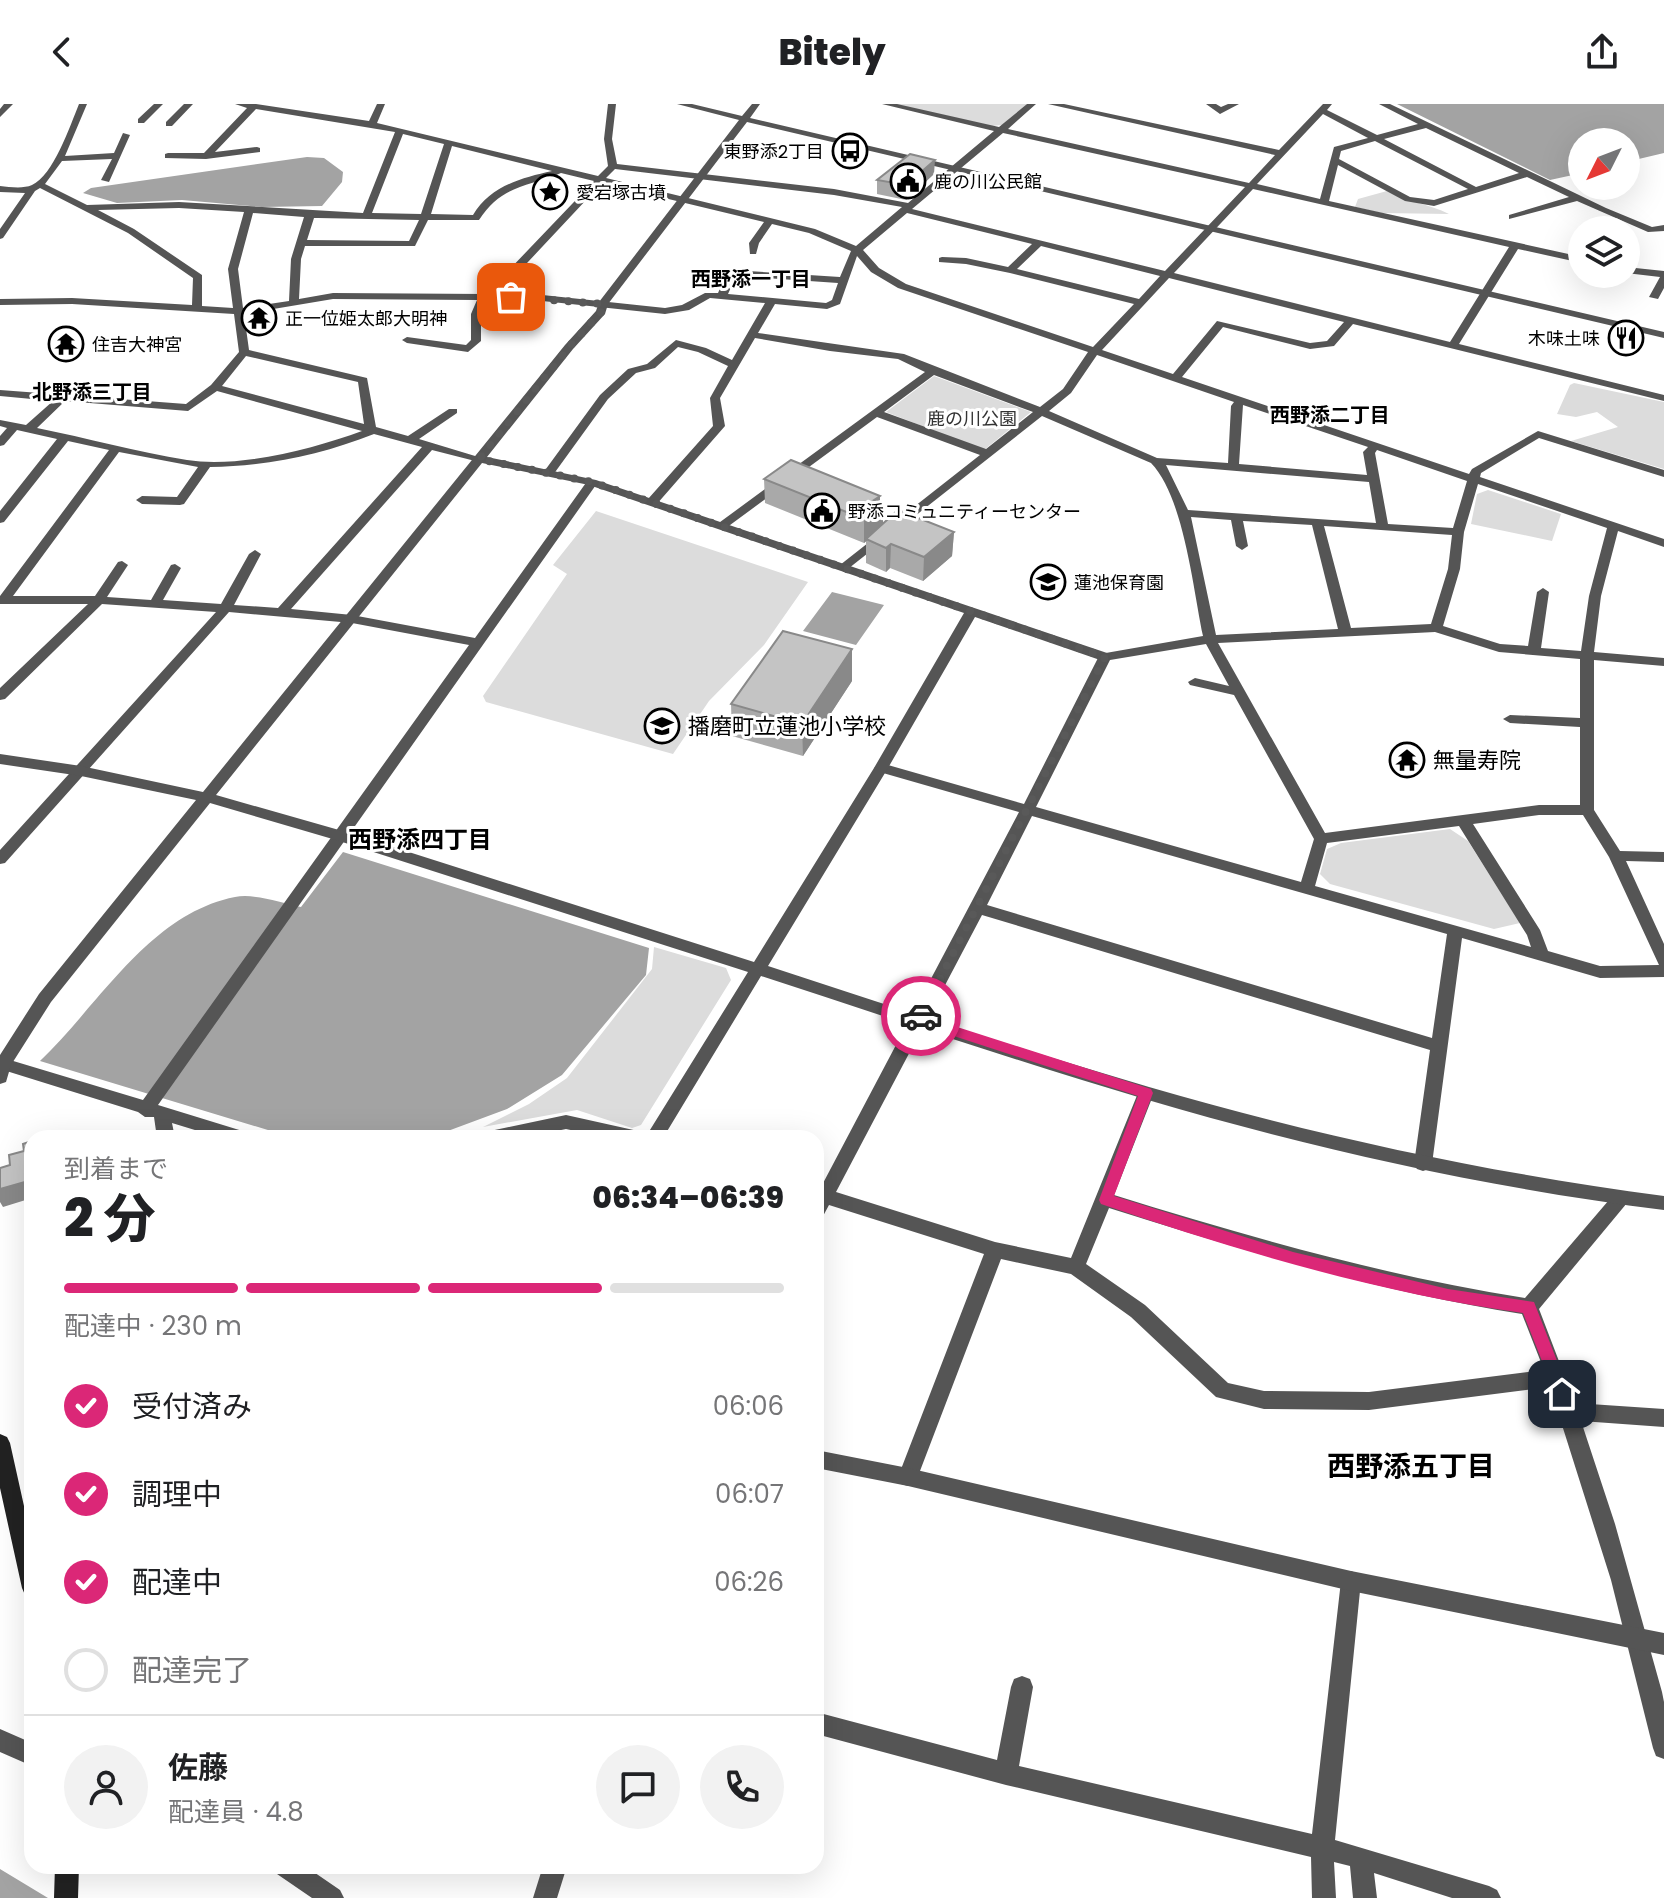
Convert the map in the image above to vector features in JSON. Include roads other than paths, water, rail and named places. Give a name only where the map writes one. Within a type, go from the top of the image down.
[{"type":"main road","points":[[0,1443],[23,1509]]},
{"type":"main road","points":[[66,1898],[67,1874]]},
{"type":"street","points":[[0,236],[57,159],[83,104]]},
{"type":"street","points":[[141,121],[159,104]]},
{"type":"street","points":[[169,124],[189,104]]},
{"type":"street","points":[[239,104],[400,130],[812,231],[857,250]]},
{"type":"street","points":[[322,117],[325,104]]},
{"type":"street","points":[[372,124],[381,104]]},
{"type":"street","points":[[612,104],[608,139],[613,166]]},
{"type":"street","points":[[681,104],[1664,335]]},
{"type":"street","points":[[216,1130],[1,1068],[45,998],[569,347],[601,312],[603,304],[756,104]]},
{"type":"street","points":[[886,104],[1568,257]]},
{"type":"street","points":[[859,276],[851,258],[857,250],[1032,104]]},
{"type":"street","points":[[1052,104],[1279,153]]},
{"type":"street","points":[[1110,117],[1122,104]]},
{"type":"street","points":[[1210,104],[1220,111],[1235,104]]},
{"type":"street","points":[[1383,104],[1568,194]]},
{"type":"street","points":[[206,156],[254,106]]},
{"type":"street","points":[[844,568],[1067,391],[1095,352],[1324,106],[1376,139],[1474,189]]},
{"type":"street","points":[[1324,203],[1337,149],[1426,125]]},
{"type":"street","points":[[367,215],[400,130]]},
{"type":"street","points":[[106,180],[126,135]]},
{"type":"street","points":[[302,243],[412,244],[425,217],[449,143]]},
{"type":"street","points":[[168,156],[206,156],[257,150]]},
{"type":"street","points":[[57,159],[118,156]]},
{"type":"street","points":[[1334,160],[1408,199],[1434,203],[1526,174]]},
{"type":"street","points":[[613,166],[834,192],[908,208],[1038,244],[1664,398]]},
{"type":"street","points":[[407,340],[468,349],[476,341],[476,314],[486,297],[613,166]]},
{"type":"street","points":[[87,208],[179,205],[310,214],[476,218],[482,204],[504,189],[560,171]]},
{"type":"street","points":[[0,189],[36,187],[131,231],[198,277],[197,307]]},
{"type":"street","points":[[1512,217],[1569,200]]},
{"type":"street","points":[[1581,200],[1651,230],[1664,228]]},
{"type":"street","points":[[0,393],[188,408],[215,387],[244,352],[233,269],[249,210]]},
{"type":"street","points":[[294,304],[296,259],[310,214]]},
{"type":"street","points":[[753,252],[754,243],[769,222]]},
{"type":"street","points":[[1010,270],[1038,244]]},
{"type":"street","points":[[1453,346],[1515,245]]},
{"type":"street","points":[[0,302],[72,301],[237,311],[333,296],[486,297],[665,311],[687,309],[709,295],[827,306],[836,302],[859,276],[857,250]]},
{"type":"street","points":[[942,260],[966,261],[1010,270],[1141,303]]},
{"type":"street","points":[[1640,272],[1664,276],[1654,297]]},
{"type":"street","points":[[721,297],[732,273],[859,276],[902,286],[1664,543]]},
{"type":"street","points":[[652,502],[719,426],[715,398],[771,302]]},
{"type":"street","points":[[1175,378],[1221,323],[1310,346],[1330,344],[1350,321]]},
{"type":"street","points":[[754,335],[900,356],[1155,461],[1374,479]]},
{"type":"street","points":[[549,473],[604,397],[632,371],[651,366],[676,343],[702,350],[734,365]]},
{"type":"street","points":[[244,352],[363,380],[371,431]]},
{"type":"street","points":[[722,525],[933,371]]},
{"type":"street","points":[[215,387],[479,459],[592,482],[1105,657],[1210,639],[1436,628],[1499,648],[1664,662]]},
{"type":"street","points":[[30,428],[62,398]]},
{"type":"street","points":[[1233,468],[1237,406],[1240,401]]},
{"type":"street","points":[[408,441],[453,411]]},
{"type":"street","points":[[877,413],[988,454]]},
{"type":"street","points":[[0,423],[190,464],[269,460],[329,449],[371,431]]},
{"type":"street","points":[[0,443],[15,426]]},
{"type":"street","points":[[1436,628],[1454,569],[1458,532],[1476,471],[1538,434],[1664,474]]},
{"type":"street","points":[[0,519],[64,438]]},
{"type":"street","points":[[281,612],[429,446]]},
{"type":"street","points":[[1375,446],[1369,452],[1383,527]]},
{"type":"street","points":[[2,600],[116,448]]},
{"type":"street","points":[[1155,461],[1163,469],[1184,513],[1210,639],[1321,839],[1307,886]]},
{"type":"street","points":[[142,500],[157,506],[180,501],[206,464]]},
{"type":"street","points":[[154,1112],[296,898],[592,482]]},
{"type":"street","points":[[1184,513],[1458,532]]},
{"type":"street","points":[[1236,517],[1242,546]]},
{"type":"street","points":[[1317,522],[1346,633]]},
{"type":"street","points":[[1613,526],[1595,596],[1587,656],[1587,810],[1616,856],[1664,961]]},
{"type":"street","points":[[0,859],[225,609],[255,554]]},
{"type":"street","points":[[0,696],[99,600],[122,565]]},
{"type":"street","points":[[155,603],[175,568]]},
{"type":"street","points":[[1534,651],[1543,592]]},
{"type":"street","points":[[2,600],[99,600],[281,612],[352,619],[477,642]]},
{"type":"street","points":[[659,1130],[881,768],[971,613]]},
{"type":"street","points":[[824,1192],[978,908],[1105,657]]},
{"type":"street","points":[[1195,682],[1210,691],[1239,692]]},
{"type":"street","points":[[1510,719],[1587,723]]},
{"type":"street","points":[[0,759],[81,771],[206,797],[341,836],[1146,1093],[1270,1128],[1423,1164],[1664,1203]]},
{"type":"street","points":[[881,768],[1160,849],[1307,886],[1600,972],[1664,971]]},
{"type":"street","points":[[1321,839],[1539,810],[1587,810]]},
{"type":"street","points":[[1463,820],[1535,934],[1541,954]]},
{"type":"street","points":[[1616,856],[1664,857]]},
{"type":"street","points":[[978,908],[1439,1046]]},
{"type":"street","points":[[1423,1164],[1455,930]]},
{"type":"street","points":[[1076,1267],[1106,1200],[1146,1093]]},
{"type":"street","points":[[154,1112],[162,1130]]},
{"type":"street","points":[[528,1130],[566,1122],[602,1130]]},
{"type":"street","points":[[1529,1307],[1621,1198]]},
{"type":"street","points":[[1106,1200],[1293,1258],[1448,1296],[1529,1307]]},
{"type":"street","points":[[824,1202],[995,1250],[1076,1267],[1138,1311],[1223,1391],[1264,1400],[1369,1401],[1557,1377]]},
{"type":"street","points":[[908,1477],[995,1250]]},
{"type":"street","points":[[1529,1307],[1557,1377],[1639,1640],[1664,1748]]},
{"type":"street","points":[[1568,1411],[1664,1418]]},
{"type":"street","points":[[824,1461],[908,1477],[1351,1581],[1664,1644]]},
{"type":"street","points":[[1324,1898],[1322,1851],[1351,1581]]},
{"type":"street","points":[[1006,1774],[1022,1687]]},
{"type":"street","points":[[824,1725],[1006,1774],[1322,1851],[1360,1857],[1489,1898]]},
{"type":"street","points":[[0,1740],[24,1751]]},
{"type":"street","points":[[1360,1857],[1365,1898]]},
{"type":"street","points":[[297,1874],[332,1898]]},
{"type":"street","points":[[545,1898],[552,1874]]},
{"type":"place","name":"東野添2丁目","points":[[850,151]]},
{"type":"place","name":"鹿の川公民館","points":[[908,181]]},
{"type":"place","name":"愛宕塚古墳","points":[[550,192]]},
{"type":"place","name":"正一位姫太郎大明神","points":[[259,318]]},
{"type":"place","name":"木味土味","points":[[1626,338]]},
{"type":"place","name":"住吉大神宮","points":[[66,344]]},
{"type":"place","name":"野添コミュニティーセンター","points":[[822,511]]},
{"type":"place","name":"蓮池保育園","points":[[1048,582]]},
{"type":"place","name":"播磨町立蓮池小学校","points":[[662,726]]},
{"type":"place","name":"無量寿院","points":[[1407,760]]},
{"type":"district","name":"西野添一丁目","points":[[751,279]]},
{"type":"district","name":"北野添三丁目","points":[[92,392]]},
{"type":"district","name":"西野添二丁目","points":[[1330,415]]},
{"type":"district","name":"西野添四丁目","points":[[420,839]]},
{"type":"district","name":"西野添五丁目","points":[[1411,1466]]},
{"type":"park label","name":"鹿の川公園","points":[[972,418]]}]
